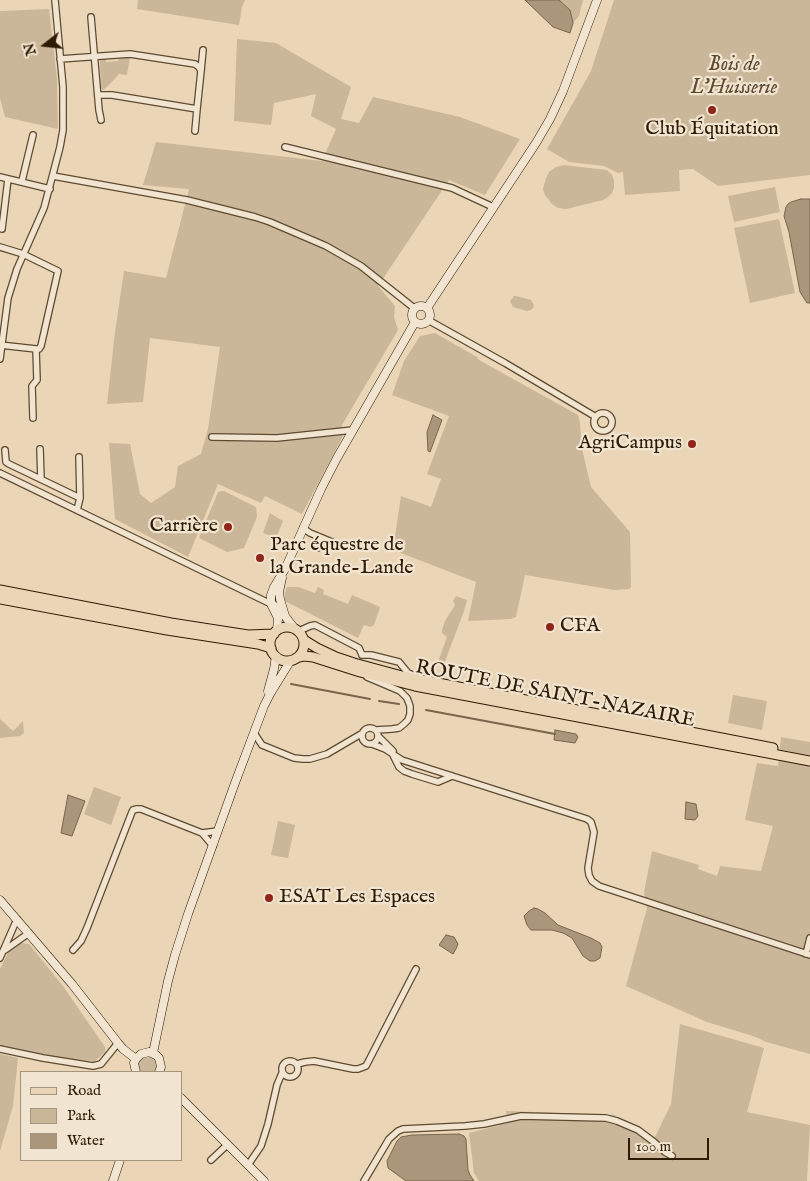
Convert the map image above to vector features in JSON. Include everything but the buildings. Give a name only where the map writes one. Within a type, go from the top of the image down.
[{"type":"main road","points":[[0,590],[171,623],[248,635],[275,632],[285,627],[296,630],[304,640],[303,650],[293,659],[281,659],[274,652],[258,644],[167,630],[0,599]]},
{"type":"main road","points":[[274,652],[270,643],[275,632]]},
{"type":"main road","name":"ROUTE DE SAINT-NAZAIRE","points":[[304,640],[317,648],[354,663],[446,686],[810,755]]},
{"type":"main road","name":"ROUTE DE SAINT-NAZAIRE","points":[[293,659],[313,656],[415,686],[810,761]]},
{"type":"street","points":[[0,359],[0,345],[13,278],[44,208],[63,130],[63,95],[55,0]]},
{"type":"street","points":[[427,308],[536,143],[563,91],[596,0]]},
{"type":"street","points":[[91,17],[101,120]]},
{"type":"street","points":[[194,131],[203,50]]},
{"type":"street","points":[[60,59],[130,54],[195,64],[201,71]]},
{"type":"street","points":[[98,95],[112,95],[197,109]]},
{"type":"street","points":[[22,182],[33,135]]},
{"type":"street","points":[[284,147],[452,188],[493,207]]},
{"type":"street","points":[[53,176],[187,200],[270,222],[326,246],[361,266],[414,308]]},
{"type":"street","points":[[0,177],[50,189]]},
{"type":"street","points":[[2,228],[8,179]]},
{"type":"street","points":[[0,247],[23,254],[58,271],[39,349],[0,345]]},
{"type":"street","points":[[419,305],[427,308],[430,312],[428,320],[421,324],[415,322],[411,315],[414,308],[419,305]]},
{"type":"street","points":[[428,320],[596,417]]},
{"type":"street","points":[[275,632],[278,618],[272,604],[271,595],[274,586],[285,569],[321,489],[415,322]]},
{"type":"street","points":[[33,418],[32,386],[37,380],[36,349]]},
{"type":"street","points":[[212,437],[277,438],[353,430]]},
{"type":"street","points":[[40,449],[41,479]]},
{"type":"street","points":[[5,450],[6,462],[9,464],[80,498]]},
{"type":"street","points":[[77,510],[80,498],[79,457]]},
{"type":"street","points":[[9,464],[1,474],[276,605],[280,612],[284,614]]},
{"type":"street","points":[[303,528],[332,542]]},
{"type":"street","points":[[318,548],[321,538]]},
{"type":"street","points":[[285,569],[280,599],[284,614],[289,623],[296,630],[315,625],[359,648],[362,655]]},
{"type":"street","points":[[153,1053],[175,955],[264,706],[274,669],[274,652]]},
{"type":"street","points":[[354,663],[362,655],[371,655],[399,662],[408,673],[446,686]]},
{"type":"street","points":[[264,706],[293,659]]},
{"type":"street","points":[[254,733],[262,745],[268,748],[294,758],[310,759],[328,754],[369,727],[376,730],[399,728],[408,720],[410,706],[407,698],[400,691],[332,663]]},
{"type":"street","points":[[376,730],[378,736],[407,761]]},
{"type":"street","points":[[361,734],[363,741],[385,749],[407,761],[587,819],[591,822],[594,832],[588,875],[599,886],[808,955],[810,938]]},
{"type":"street","points":[[372,744],[375,743],[378,736]]},
{"type":"street","points":[[393,755],[399,767],[412,774],[438,782],[452,776]]},
{"type":"street","points":[[73,950],[81,941],[132,812],[141,809],[202,833],[213,846]]},
{"type":"street","points":[[202,833],[218,831]]},
{"type":"street","points":[[0,900],[84,997],[123,1050],[136,1059]]},
{"type":"street","points":[[0,958],[17,919]]},
{"type":"street","points":[[4,951],[29,933]]},
{"type":"street","points":[[297,1064],[314,1061],[353,1069],[366,1066],[416,969]]},
{"type":"street","points":[[0,1048],[42,1058],[93,1066],[101,1064],[118,1043]]},
{"type":"street","points":[[136,1071],[134,1063],[145,1052],[153,1053],[159,1058],[161,1062],[159,1071]]},
{"type":"street","points":[[248,1165],[260,1146],[268,1124],[283,1063],[288,1060],[297,1064],[299,1070],[296,1075],[286,1077],[282,1073]]},
{"type":"street","points":[[182,1099],[264,1181]]},
{"type":"street","points":[[364,1181],[389,1139],[398,1131],[403,1129],[484,1124],[521,1116],[606,1118],[638,1130],[672,1156]]},
{"type":"street","points":[[211,1160],[227,1145]]},
{"type":"street","points":[[112,1181],[120,1161]]},
{"type":"green space","points":[[138,0],[245,0],[239,25],[137,9]]},
{"type":"green space","points":[[559,0],[583,0],[579,16],[573,23],[569,10]]},
{"type":"green space","name":"Bois de L'Huisserie","points":[[614,0],[810,0],[810,175],[718,186],[693,169],[679,170],[680,191],[625,195],[623,172],[618,173],[604,166],[569,162],[547,149],[591,71]]},
{"type":"green space","points":[[49,9],[57,79],[58,129],[5,117],[0,98],[0,11]]},
{"type":"green space","points":[[237,39],[276,43],[351,87],[341,119],[359,123],[373,97],[460,117],[520,139],[485,195],[449,180],[378,286],[395,306],[394,317],[398,330],[342,425],[343,436],[302,514],[265,496],[261,503],[218,484],[188,557],[115,519],[109,443],[130,444],[140,494],[151,503],[175,487],[178,466],[201,454],[208,429],[220,347],[150,338],[143,402],[107,404],[124,271],[166,278],[189,189],[143,185],[156,142],[322,161],[336,129],[311,116],[316,94],[274,103],[271,125],[234,121]]},
{"type":"green space","points":[[130,57],[127,75],[119,74],[103,90],[101,88],[100,59],[106,58],[106,62]]},
{"type":"green space","points":[[564,165],[607,170],[612,175],[614,181],[612,193],[603,200],[566,209],[558,208],[552,204],[543,189],[549,172],[556,167]]},
{"type":"green space","points":[[775,187],[780,212],[734,222],[728,196]]},
{"type":"green space","points":[[779,219],[795,293],[750,303],[734,228]]},
{"type":"green space","points":[[514,296],[531,300],[534,305],[533,308],[527,311],[513,307],[510,301]]},
{"type":"green space","points":[[435,333],[477,357],[479,360],[578,415],[582,449],[591,487],[630,532],[631,587],[629,589],[614,590],[525,575],[516,617],[511,619],[468,621],[476,582],[393,550],[401,496],[431,507],[441,479],[427,474],[449,416],[392,395],[404,361],[420,336]]},
{"type":"green space","name":"Carrière","points":[[221,491],[256,507],[257,517],[244,548],[227,552],[199,538],[218,492]]},
{"type":"green space","points":[[270,513],[283,521],[276,538],[263,533]]},
{"type":"green space","points":[[287,587],[298,587],[315,593],[318,587],[324,590],[323,594],[348,604],[352,595],[380,607],[374,625],[370,627],[364,625],[358,638],[285,601]]},
{"type":"green space","points":[[456,596],[467,600],[444,664],[438,662],[447,637],[442,633],[442,630],[455,605],[453,601]]},
{"type":"green space","points":[[733,695],[767,701],[762,730],[728,723]]},
{"type":"green space","points":[[0,719],[13,731],[23,721],[24,733],[20,736],[0,738]]},
{"type":"green space","points":[[781,737],[810,742],[810,1054],[766,1042],[756,1037],[707,1022],[626,986],[647,908],[644,892],[652,851],[699,865],[698,869],[717,876],[720,866],[761,871],[773,826],[745,820],[757,763],[778,766]]},
{"type":"green space","points":[[94,787],[121,797],[111,825],[84,814]]},
{"type":"green space","points":[[278,821],[295,825],[288,858],[271,855]]},
{"type":"green space","points":[[19,943],[29,944],[63,986],[105,1047],[105,1052],[95,1061],[73,1060],[0,1046],[0,969],[10,949]]},
{"type":"green space","points":[[680,1024],[764,1048],[747,1112],[810,1125],[807,1181],[479,1181],[474,1173],[469,1133],[508,1123],[506,1111],[614,1115],[655,1137],[671,1104]]},
{"type":"green space","points":[[0,1054],[18,1058],[13,1106],[0,1151]]},
{"type":"green space","points":[[147,1057],[155,1061],[157,1067],[155,1071],[140,1071],[139,1063]]},
{"type":"water","points":[[525,0],[559,0],[570,10],[573,23],[570,33],[553,27]]},
{"type":"water","points":[[801,199],[810,199],[810,303],[807,303],[800,292],[789,232],[784,216],[788,204]]},
{"type":"water","points":[[433,415],[442,420],[430,452],[428,451],[427,432]]},
{"type":"water","points":[[555,730],[576,734],[578,737],[575,743],[554,740]]},
{"type":"water","points":[[68,795],[85,801],[72,836],[61,833]]},
{"type":"water","points":[[686,802],[696,804],[698,816],[695,820],[685,819]]},
{"type":"water","points":[[534,908],[545,913],[558,925],[600,943],[602,947],[600,958],[590,961],[583,956],[572,938],[563,933],[552,930],[531,930],[524,916]]},
{"type":"water","points":[[446,935],[454,937],[458,944],[453,954],[439,945]]},
{"type":"water","points":[[459,1134],[466,1139],[468,1170],[474,1181],[406,1181],[388,1168],[387,1161],[401,1137]]},
{"type":"waterway","points":[[291,684],[370,699]]},
{"type":"waterway","points":[[379,701],[399,704]]},
{"type":"waterway","points":[[426,710],[555,734]]},
{"type":"place","name":"Club Équitation","points":[[712,110]]},
{"type":"place","name":"AgriCampus","points":[[692,444]]},
{"type":"place","name":"Carrière","points":[[228,527]]},
{"type":"place","name":"Parc équestre de la Grande-Lande","points":[[260,558]]},
{"type":"place","name":"CFA","points":[[550,627]]},
{"type":"place","name":"ESAT Les Espaces","points":[[269,898]]}]
